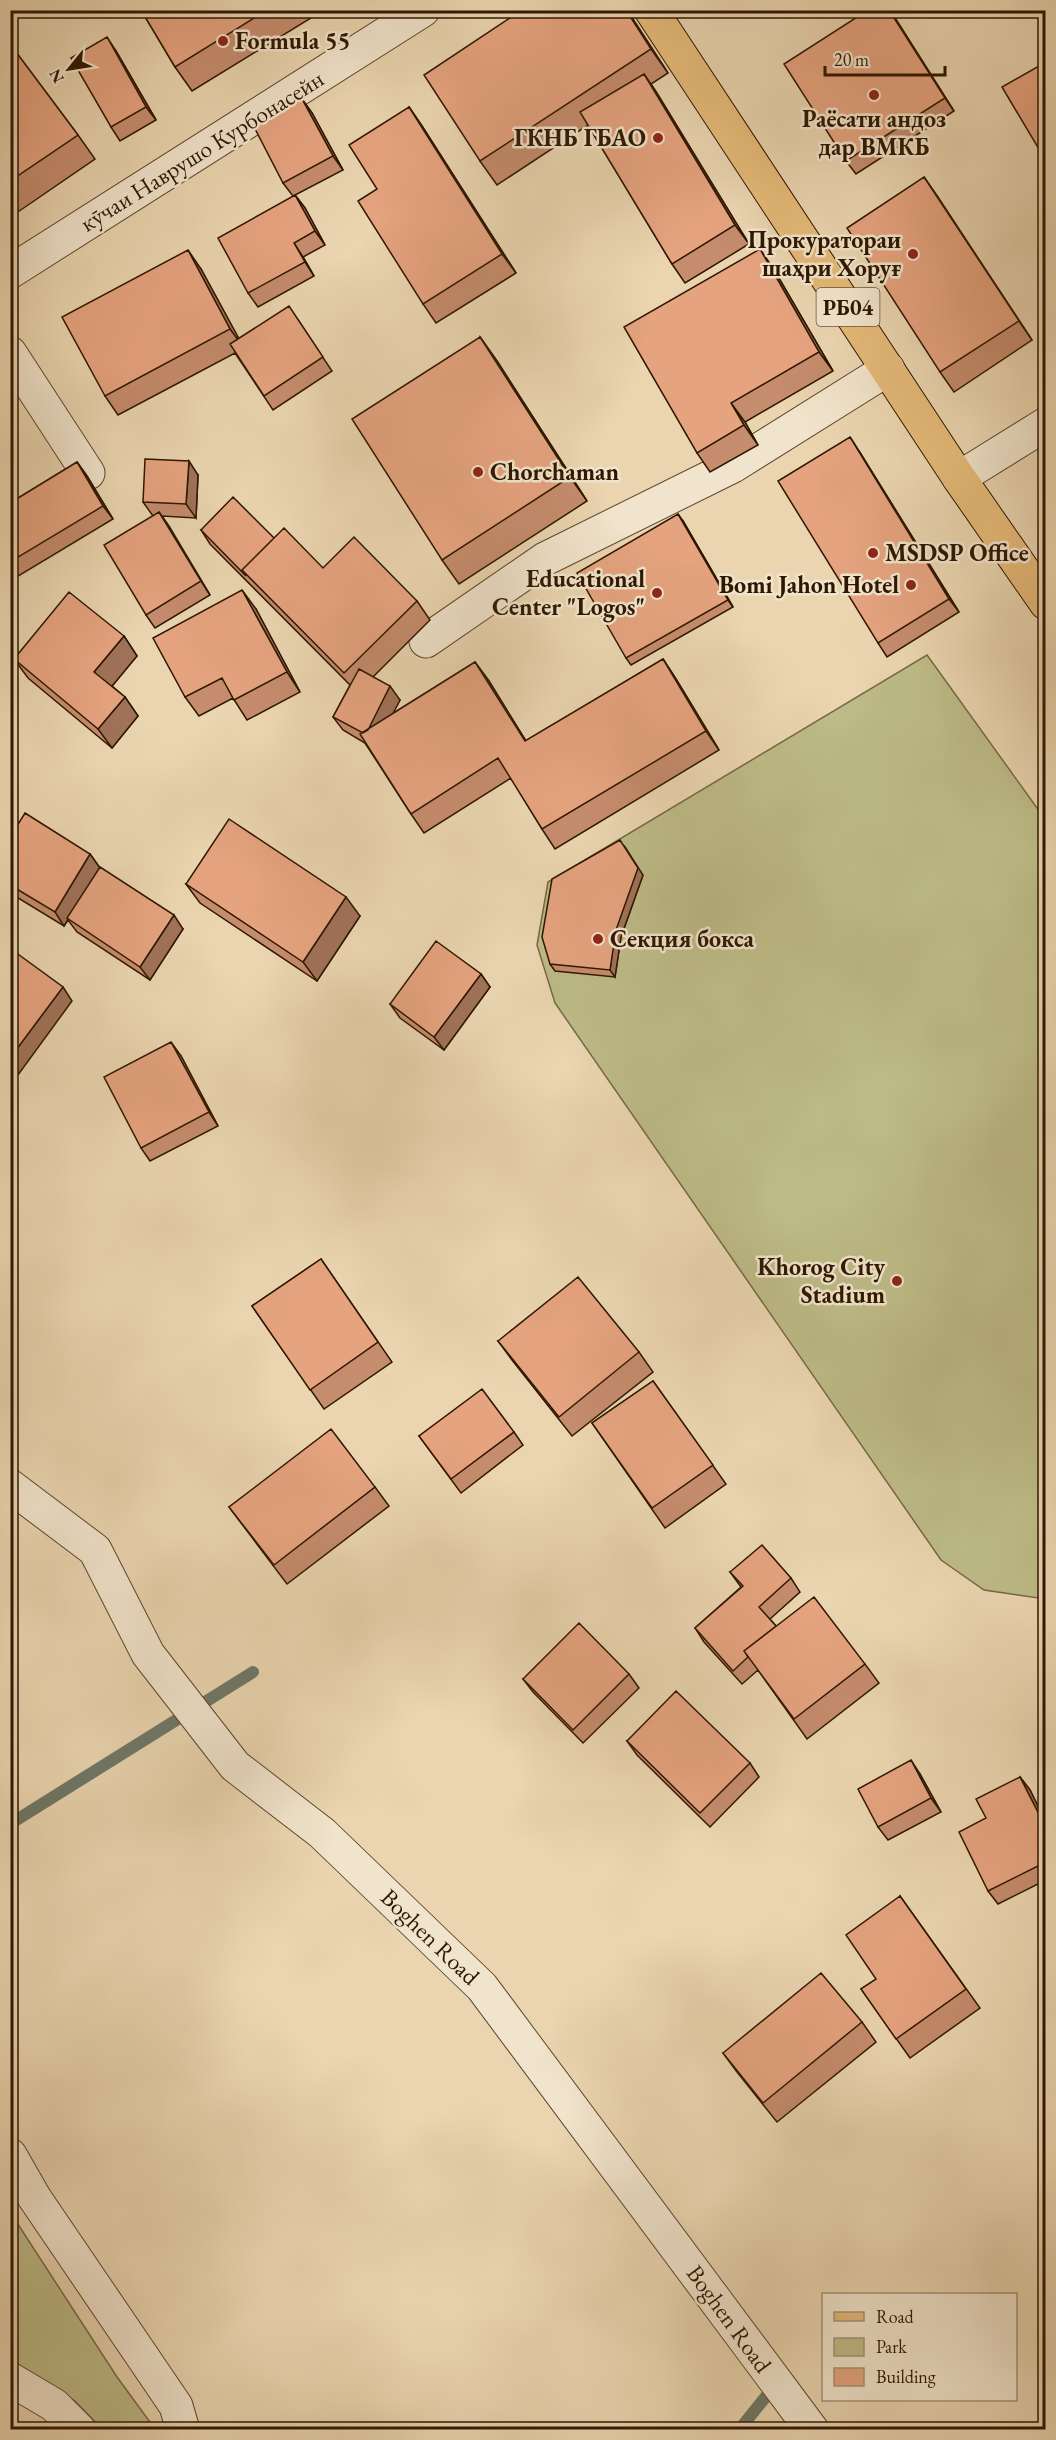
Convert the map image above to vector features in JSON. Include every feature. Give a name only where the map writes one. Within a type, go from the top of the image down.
[{"type":"main road","name":"РБ04","points":[[651,10],[959,478],[1046,603]]},
{"type":"street","name":"кӯчаи Наврушо Курбонасейн","points":[[10,272],[423,10]]},
{"type":"street","points":[[10,353],[88,473]]},
{"type":"street","points":[[426,641],[545,559],[733,466],[888,369]]},
{"type":"street","points":[[959,478],[1046,424]]},
{"type":"street","name":"Boghen Road","points":[[10,1486],[95,1550],[148,1654],[235,1766],[322,1833],[482,1987],[812,2430]]},
{"type":"street","points":[[10,2155],[34,2197],[176,2406],[183,2430]]},
{"type":"street","points":[[10,2379],[54,2405],[79,2430]]},
{"type":"green space","name":"Khorog City Stadium","points":[[927,655],[1045,819],[1045,1599],[984,1590],[941,1560],[555,1003],[537,945],[548,882]]},
{"type":"green space","points":[[10,2212],[117,2377],[155,2429],[102,2429],[75,2401],[11,2360]]},
{"type":"building","points":[[141,10],[267,10],[175,67]]},
{"type":"building","points":[[522,10],[626,10],[651,49],[480,161],[424,75]]},
{"type":"building","name":"Раёсати андоз дар ВМКБ","points":[[868,10],[889,10],[945,98],[846,161],[784,64]]},
{"type":"building","points":[[107,37],[146,107],[111,127],[71,58]]},
{"type":"building","points":[[10,44],[78,135],[10,181]]},
{"type":"building","points":[[1046,62],[1046,161],[1002,87]]},
{"type":"building","points":[[644,74],[735,225],[672,264],[580,112]]},
{"type":"building","points":[[302,99],[333,156],[283,183],[253,125]]},
{"type":"building","points":[[409,107],[502,254],[423,304],[358,201],[377,189],[349,145]]},
{"type":"building","points":[[924,177],[1019,321],[940,372],[847,228]]},
{"type":"building","points":[[295,195],[315,231],[294,243],[305,262],[248,293],[218,238]]},
{"type":"building","points":[[760,249],[819,352],[731,403],[744,425],[697,453],[624,327]]},
{"type":"building","points":[[188,250],[230,329],[105,396],[62,317]]},
{"type":"building","points":[[289,306],[323,357],[264,396],[230,344]]},
{"type":"building","name":"Chorchaman","points":[[480,337],[570,477],[442,560],[352,419]]},
{"type":"building","name":"MSDSP Office","points":[[850,437],[949,599],[878,643],[778,481]]},
{"type":"building","points":[[145,459],[189,461],[186,504],[143,502]]},
{"type":"building","points":[[77,462],[103,506],[10,562],[10,503]]},
{"type":"building","points":[[233,497],[274,538],[242,570],[246,576],[201,530]]},
{"type":"building","points":[[159,512],[201,581],[146,615],[104,545]]},
{"type":"building","name":"Educational Center \"Logos\"","points":[[678,514],[728,600],[626,658],[577,573]]},
{"type":"building","points":[[284,528],[323,568],[354,537],[417,601],[344,673],[242,570]]},
{"type":"building","points":[[242,590],[287,672],[234,700],[222,678],[185,697],[153,638]]},
{"type":"building","points":[[69,592],[124,636],[94,672],[125,697],[98,729],[14,659]]},
{"type":"building","points":[[663,659],[706,731],[542,829],[498,758],[411,814],[360,734],[475,662],[525,741]]},
{"type":"building","points":[[359,669],[390,686],[368,730],[363,733],[333,717]]},
{"type":"building","points":[[25,813],[90,854],[55,912],[10,885],[10,837]]},
{"type":"building","points":[[229,819],[346,897],[303,962],[186,884]]},
{"type":"building","points":[[620,840],[638,868],[616,930],[610,970],[550,964],[542,937],[552,879]]},
{"type":"building","points":[[100,867],[174,915],[140,967],[67,918]]},
{"type":"building","points":[[436,941],[481,974],[434,1037],[390,1004]]},
{"type":"building","points":[[10,950],[63,987],[10,1058]]},
{"type":"building","points":[[171,1042],[209,1112],[141,1148],[104,1077]]},
{"type":"building","points":[[321,1259],[378,1342],[310,1390],[252,1306]]},
{"type":"building","points":[[578,1277],[639,1352],[559,1417],[498,1341]]},
{"type":"building","points":[[653,1381],[713,1465],[652,1508],[592,1423]]},
{"type":"building","points":[[482,1389],[514,1432],[451,1479],[419,1436]]},
{"type":"building","points":[[331,1429],[375,1487],[274,1565],[229,1507]]},
{"type":"building","points":[[762,1545],[791,1578],[759,1607],[776,1626],[744,1651],[748,1657],[733,1671],[695,1628],[743,1586],[730,1572]]},
{"type":"building","points":[[814,1597],[865,1664],[794,1719],[744,1651]]},
{"type":"building","points":[[579,1623],[629,1674],[573,1730],[523,1679]]},
{"type":"building","points":[[676,1691],[750,1763],[700,1813],[627,1741]]},
{"type":"building","points":[[911,1760],[931,1798],[878,1827],[858,1789]]},
{"type":"building","points":[[1020,1777],[1046,1828],[1046,1862],[988,1891],[959,1832],[986,1818],[976,1799]]},
{"type":"building","points":[[900,1896],[966,1989],[896,2039],[861,1989],[876,1979],[846,1935]]},
{"type":"building","points":[[821,1973],[862,2022],[763,2103],[723,2053]]},
{"type":"waterway","points":[[10,1824],[253,1672]]},
{"type":"waterway","points":[[739,2430],[776,2384]]},
{"type":"place","name":"Formula 55","points":[[223,41]]},
{"type":"place","name":"Раёсати андоз дар ВМКБ","points":[[874,95]]},
{"type":"place","name":"ГКНБ ГБАО","points":[[658,138]]},
{"type":"place","name":"Прокуратораи шаҳри Хоруғ","points":[[913,254]]},
{"type":"place","name":"Chorchaman","points":[[478,472]]},
{"type":"place","name":"MSDSP Office","points":[[873,553]]},
{"type":"place","name":"Bomi Jahon Hotel","points":[[911,585]]},
{"type":"place","name":"Educational Center \"Logos\"","points":[[657,593]]},
{"type":"place","name":"Секция бокса","points":[[598,939]]},
{"type":"place","name":"Khorog City Stadium","points":[[897,1281]]}]
